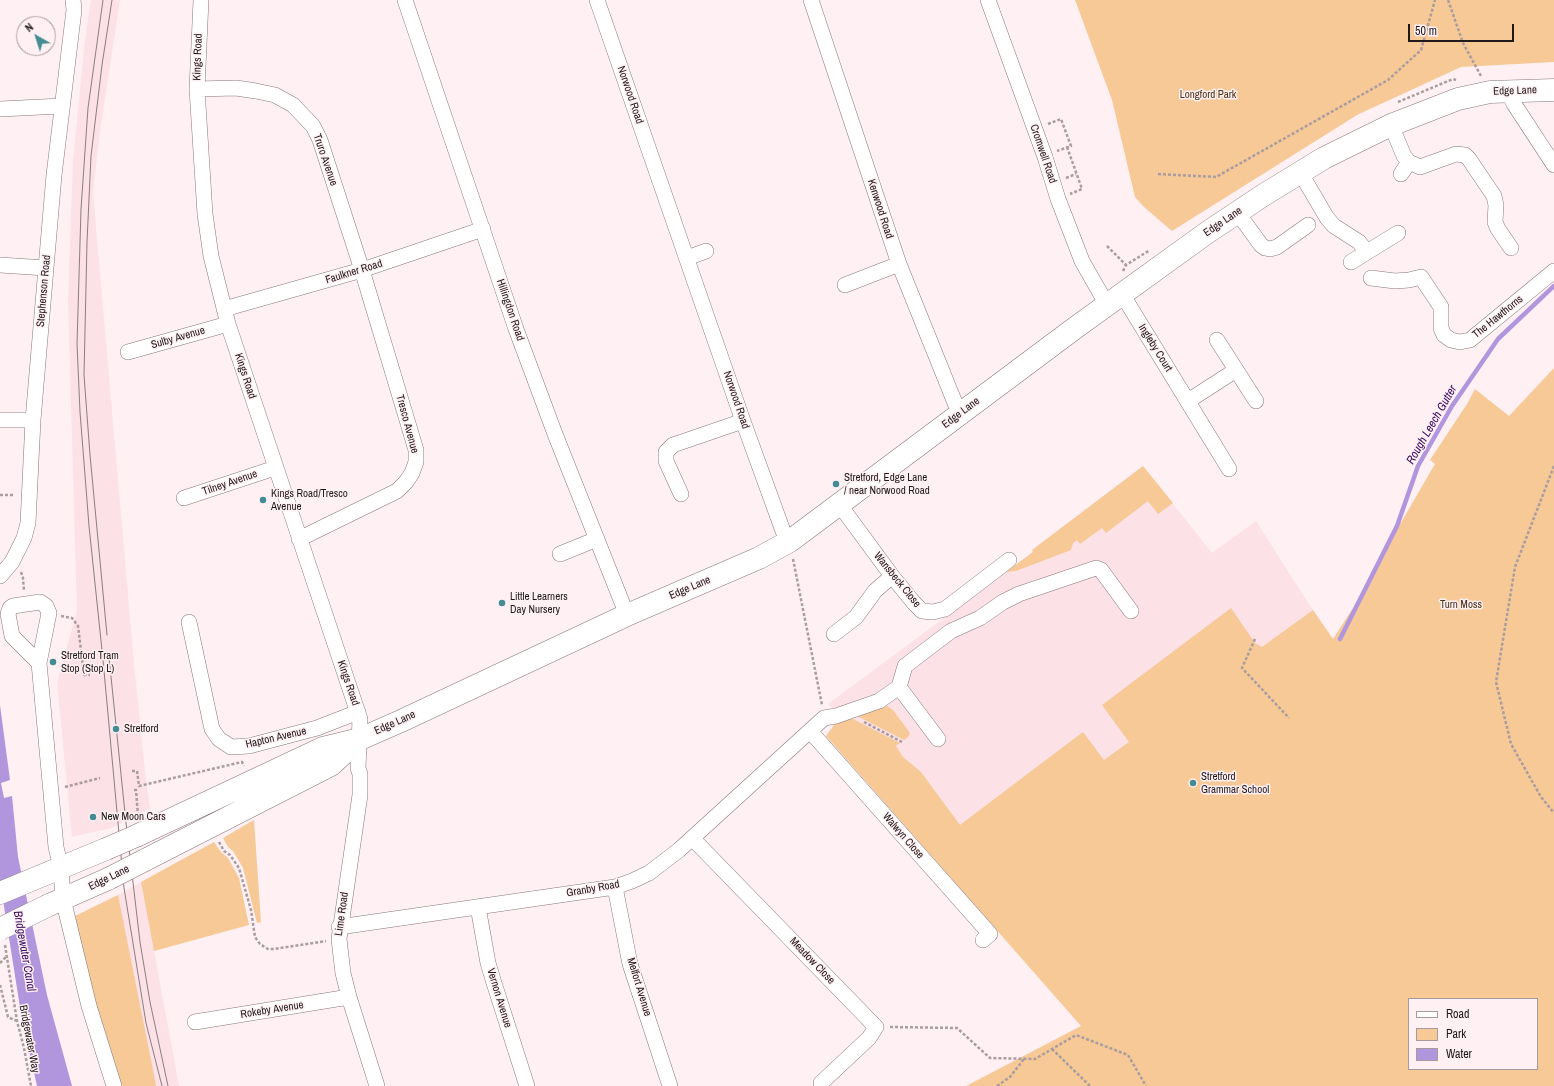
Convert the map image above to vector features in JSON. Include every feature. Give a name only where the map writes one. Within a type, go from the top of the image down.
[{"type":"highway","name":"Edge Lane","points":[[0,893],[106,849],[137,826],[323,748],[360,739],[627,615],[759,558],[790,541],[1114,300],[1238,212],[1300,172],[1391,124],[1458,99],[1499,91],[1554,90]]},
{"type":"highway","name":"Edge Lane","points":[[3,938],[56,902],[110,878],[330,765],[360,739]]},
{"type":"street","name":"Stephenson Road","points":[[0,576],[12,562],[24,538],[28,524],[33,420],[46,268],[62,106],[74,10],[73,0]]},
{"type":"street","name":"Kings Road","points":[[201,0],[197,89],[204,214],[211,256],[228,324],[358,712],[360,739]]},
{"type":"street","name":"Hillingdon Road","points":[[405,0],[516,329],[555,434],[627,615]]},
{"type":"street","name":"Norwood Road","points":[[597,0],[743,421],[783,531],[790,541]]},
{"type":"street","name":"Kenwood Road","points":[[811,0],[898,264],[955,403],[962,413]]},
{"type":"street","name":"Cromwell Road","points":[[988,0],[1045,157],[1058,199],[1082,261],[1114,300]]},
{"type":"street","name":"Truro Avenue","points":[[197,89],[236,88],[275,95],[292,105],[304,115],[313,126],[320,140],[362,270]]},
{"type":"street","points":[[1499,91],[1514,104],[1554,165]]},
{"type":"street","points":[[0,109],[62,106]]},
{"type":"street","points":[[1391,124],[1404,156],[1405,168],[1420,167],[1456,154],[1464,155],[1469,159],[1494,196],[1496,205],[1495,222],[1511,248]]},
{"type":"street","points":[[1300,172],[1327,218],[1334,226],[1359,242],[1367,252]]},
{"type":"street","points":[[1238,212],[1260,245],[1270,250],[1308,225]]},
{"type":"street","name":"Faulkner Road","points":[[224,309],[362,270],[483,230]]},
{"type":"street","points":[[1351,262],[1398,233]]},
{"type":"street","points":[[687,258],[706,251]]},
{"type":"street","points":[[845,285],[898,264]]},
{"type":"street","points":[[0,265],[46,268]]},
{"type":"street","name":"Tresco Avenue","points":[[299,539],[397,491],[412,473],[416,462],[416,450],[362,270]]},
{"type":"street","name":"The Hawthorns","points":[[1379,276],[1395,281],[1421,277],[1441,307],[1441,328],[1444,335],[1451,340],[1460,342],[1470,340],[1554,271]]},
{"type":"street","name":"Ingleby Court","points":[[1114,300],[1188,402],[1229,469]]},
{"type":"street","name":"Sulby Avenue","points":[[128,352],[228,324]]},
{"type":"street","points":[[1216,340],[1256,401]]},
{"type":"street","points":[[1188,402],[1236,370]]},
{"type":"street","points":[[0,420],[33,420]]},
{"type":"street","points":[[681,494],[666,461],[666,452],[673,446],[743,421]]},
{"type":"street","name":"Tilney Avenue","points":[[184,498],[275,468]]},
{"type":"street","name":"Wansbeck Close","points":[[839,504],[892,576],[922,610],[933,612],[945,609],[1009,560]]},
{"type":"street","points":[[560,554],[597,539]]},
{"type":"street","points":[[835,715],[879,701],[898,687],[905,666],[951,631],[980,618],[1018,594],[1089,569],[1096,568],[1101,570],[1131,610]]},
{"type":"street","points":[[834,634],[856,616],[875,591],[892,576]]},
{"type":"street","points":[[39,663],[14,639],[11,633],[9,611],[13,606],[25,603],[40,602],[46,606],[49,613],[39,663],[56,847],[54,871],[56,902],[114,1086]]},
{"type":"street","name":"Hapton Avenue","points":[[189,622],[212,729],[219,739],[231,747],[249,746],[317,728],[358,712]]},
{"type":"street","points":[[898,687],[938,740]]},
{"type":"street","name":"Granby Road","points":[[339,933],[478,907],[615,887],[632,881],[649,873],[665,862],[810,731],[835,715]]},
{"type":"street","name":"Walwyn Close","points":[[810,731],[990,934],[983,940]]},
{"type":"street","name":"Lime Road","points":[[360,739],[358,768],[361,787],[359,808],[339,933],[343,973],[377,1086]]},
{"type":"street","name":"Meadow Close","points":[[692,838],[876,1027]]},
{"type":"street","name":"Melfort Avenue","points":[[615,887],[630,964],[670,1086]]},
{"type":"street","name":"Vernon Avenue","points":[[478,907],[485,949],[494,983],[527,1086]]},
{"type":"street","name":"Rokeby Avenue","points":[[195,1022],[349,997]]},
{"type":"street","points":[[821,1083],[869,1038],[876,1027]]},
{"type":"path","points":[[1158,174],[1216,177],[1388,80],[1421,50],[1435,0]]},
{"type":"path","points":[[1448,0],[1463,43],[1499,91]]},
{"type":"path","points":[[1045,157],[1071,146],[1061,119]]},
{"type":"path","points":[[1067,147],[1082,189]]},
{"type":"path","points":[[1107,246],[1126,264]]},
{"type":"path","points":[[1554,466],[1515,568],[1496,682],[1511,744],[1540,797],[1554,813]]},
{"type":"path","points":[[790,541],[835,715],[902,742]]},
{"type":"path","points":[[12,562],[18,566],[23,578],[25,603]]},
{"type":"path","points":[[49,613],[72,618],[78,626],[84,675],[90,675]]},
{"type":"path","points":[[1255,638],[1242,668],[1289,718]]},
{"type":"path","points":[[132,771],[137,771],[139,786],[242,762],[245,767]]},
{"type":"path","points":[[60,789],[100,778]]},
{"type":"path","points":[[134,790],[136,790],[137,826]]},
{"type":"path","points":[[224,851],[230,855],[239,868],[251,910],[256,937],[260,944],[268,949],[274,949],[339,933]]},
{"type":"path","name":"Bridgewater Way","points":[[3,938],[17,1021],[31,1086]]},
{"type":"path","points":[[0,963],[6,956]]},
{"type":"path","points":[[0,984],[6,1014],[8,1017],[17,1021]]},
{"type":"path","points":[[876,1027],[957,1028],[990,1058],[1034,1059],[1076,1035],[1128,1055],[1146,1086]]},
{"type":"path","points":[[1052,1049],[1090,1086]]},
{"type":"path","points":[[996,1086],[1010,1077],[1024,1059]]},
{"type":"shaded area","points":[[91,0],[120,0],[100,131],[93,193],[134,664],[150,809],[111,828],[72,837],[57,683],[77,611],[68,300],[73,161],[85,40]]},
{"type":"shaded area","name":"Stretford Grammar School","points":[[1143,466],[1212,553],[1256,521],[1332,640],[1512,775],[1554,1086],[1163,1086],[973,903],[826,736],[837,721],[834,709],[828,704],[1033,552],[1032,550]]},
{"type":"shaded area","points":[[141,882],[179,1086],[153,1086],[118,895]]},
{"type":"green space","name":"Longford Park","points":[[1075,0],[1554,0],[1554,62],[1461,67],[1357,115],[1172,231],[1144,207],[1135,197],[1112,100]]},
{"type":"green space","name":"Stretford Grammar School","points":[[1554,368],[1554,1086],[966,1086],[1081,1026],[826,736],[837,721],[851,718],[900,743],[896,746],[903,757],[921,772],[960,825],[1083,732],[1104,760],[1129,742],[1102,705],[1231,608],[1255,643],[1262,647],[1313,610],[1333,639],[1364,591],[1384,552],[1435,464],[1430,460],[1467,404],[1475,389],[1509,416]]},
{"type":"green space","points":[[1143,466],[1173,503],[1158,514],[1148,501],[1106,533],[1102,528],[1080,544],[1077,540],[1073,543],[1071,550],[1016,571],[1006,572],[1033,552],[1032,550]]},
{"type":"green space","points":[[887,706],[893,710],[910,733],[904,740],[857,716]]},
{"type":"green space","points":[[254,820],[261,922],[257,923],[243,868],[223,838]]},
{"type":"green space","points":[[214,842],[221,852],[228,858],[239,878],[249,925],[154,951],[141,882]]},
{"type":"green space","points":[[118,895],[156,1086],[119,1086],[101,1031],[75,916]]},
{"type":"water","name":"Bridgewater Canal","points":[[0,705],[10,780],[1,783],[4,798],[12,796],[18,857],[47,995],[72,1086],[37,1086],[22,1020],[0,881]]},
{"type":"waterway","name":"Rough Leech Gutter","points":[[1340,639],[1397,526],[1418,466],[1452,406],[1498,339],[1554,286]]},
{"type":"tram line","points":[[103,0],[88,108],[81,209],[77,344],[80,412],[89,526],[124,888],[146,1023],[162,1086]]},
{"type":"tram line","points":[[107,635],[84,375],[87,242],[91,156],[102,65],[112,0]]},
{"type":"tram line","points":[[109,657],[140,942],[150,1002],[168,1086]]},
{"type":"place","name":"Stretford, Edge Lane / near Norwood Road","points":[[836,484]]},
{"type":"place","name":"Kings Road/Tresco Avenue","points":[[263,500]]},
{"type":"place","name":"Little Learners Day Nursery","points":[[502,603]]},
{"type":"place","name":"Stretford Tram Stop (Stop L)","points":[[53,662]]},
{"type":"place","name":"Stretford","points":[[116,729]]},
{"type":"place","name":"Stretford Grammar School","points":[[1193,783]]},
{"type":"place","name":"New Moon Cars","points":[[93,817]]},
{"type":"park label","name":"Turn Moss","points":[[1461,605]]}]
